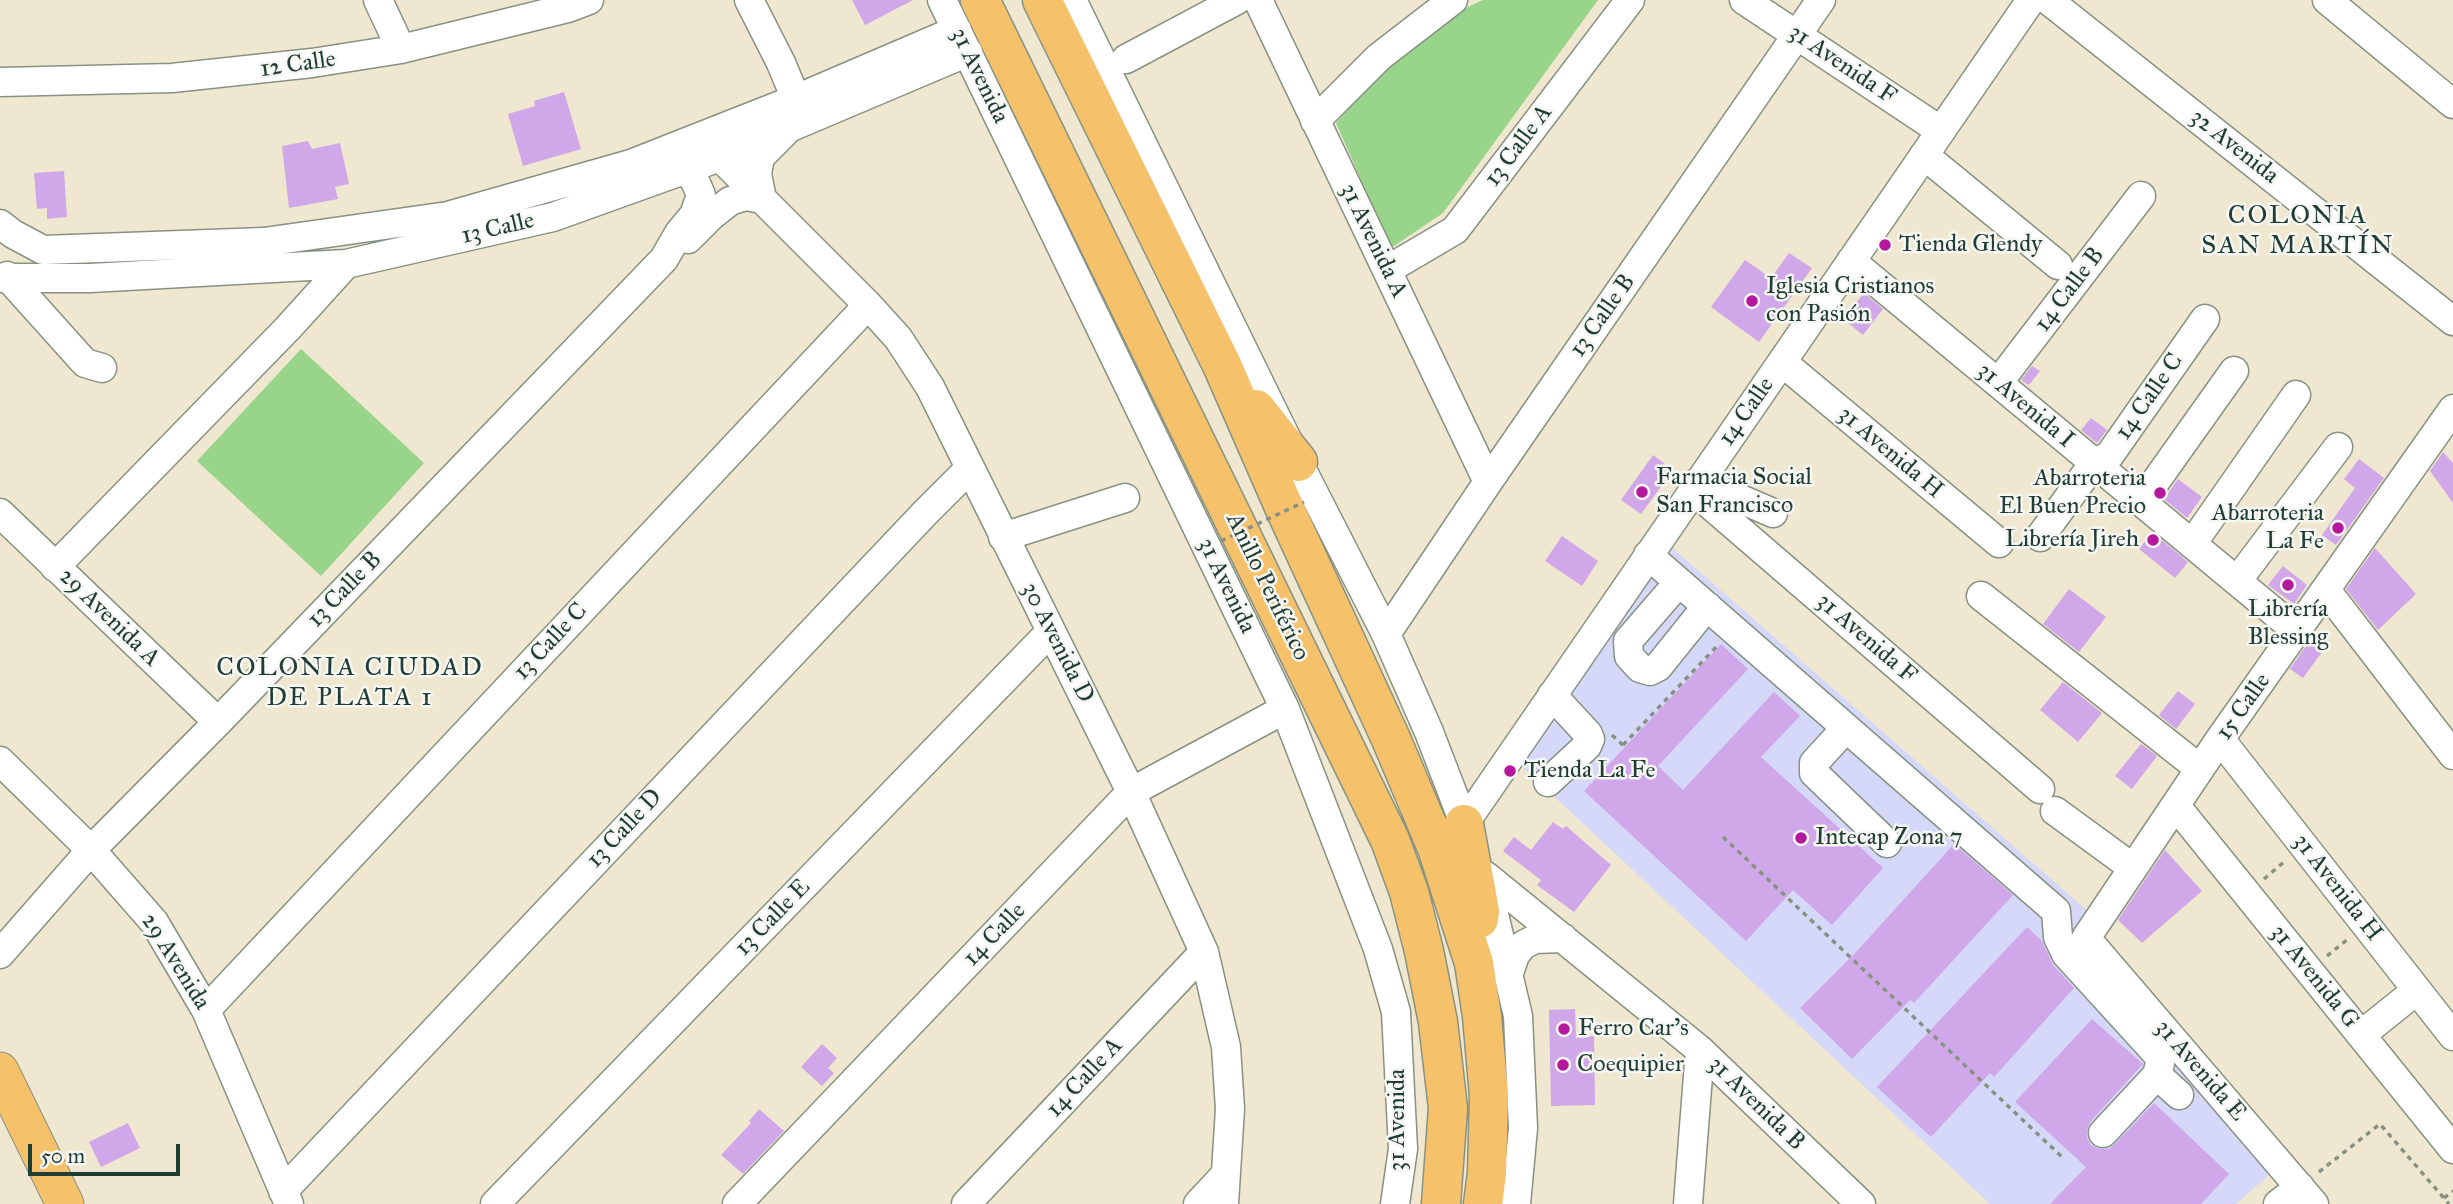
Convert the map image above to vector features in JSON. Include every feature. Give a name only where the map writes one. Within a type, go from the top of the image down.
[{"type":"highway","name":"Anillo Periférico","points":[[980,0],[1390,840],[1409,892],[1438,1021],[1448,1108],[1441,1204]]},
{"type":"highway","name":"Anillo Periférico","points":[[1042,0],[1222,365],[1391,739],[1491,970],[1482,1016],[1489,1096],[1487,1173],[1483,1204]]},
{"type":"highway","points":[[1222,365],[1298,462]]},
{"type":"highway","points":[[1464,824],[1491,970]]},
{"type":"main road","points":[[0,1071],[65,1204]]},
{"type":"street","points":[[378,0],[401,49]]},
{"type":"street","points":[[749,0],[796,99]]},
{"type":"street","name":"31 Avenida","points":[[942,0],[1286,709],[1378,949],[1396,1012],[1403,1149],[1395,1204]]},
{"type":"street","points":[[1072,0],[1298,462],[1386,634],[1429,732],[1486,876],[1491,970],[1518,1016],[1523,1128],[1516,1204]]},
{"type":"street","points":[[1126,59],[1237,0]]},
{"type":"street","name":"31 Avenida A","points":[[1258,0],[1488,482]]},
{"type":"street","points":[[1315,121],[1379,57],[1452,0]]},
{"type":"street","name":"13 Calle A","points":[[1387,270],[1455,230],[1630,0]]},
{"type":"street","name":"31 Avenida F","points":[[1744,0],[1941,131]]},
{"type":"street","name":"13 Calle B","points":[[1386,634],[1821,0]]},
{"type":"street","name":"14 Calle","points":[[1464,824],[2031,0]]},
{"type":"street","name":"32 Avenida","points":[[2048,0],[2453,321]]},
{"type":"street","points":[[2327,0],[2453,104]]},
{"type":"street","name":"12 Calle","points":[[0,82],[172,78],[266,70],[401,49],[574,3]]},
{"type":"street","name":"13 Calle","points":[[0,223],[13,234],[43,250],[264,242],[448,216],[631,164],[796,99],[962,41]]},
{"type":"street","name":"13 Calle","points":[[4,277],[90,278],[346,264],[553,217],[720,158],[789,129],[962,41]]},
{"type":"street","points":[[762,199],[757,174],[760,157],[789,129]]},
{"type":"street","points":[[1924,155],[2058,265]]},
{"type":"street","name":"30 Avenida D","points":[[720,158],[868,305],[898,338],[930,387],[1131,792],[1204,952],[1226,1047],[1230,1109],[1224,1204]]},
{"type":"street","name":"13 Calle B","points":[[664,259],[679,233],[694,215],[701,195],[686,170]]},
{"type":"street","name":"13 Calle B","points":[[0,954],[91,850],[664,259],[730,201],[746,196],[762,199]]},
{"type":"street","name":"14 Calle B","points":[[1998,383],[2141,196]]},
{"type":"street","points":[[0,246],[13,255],[64,277]]},
{"type":"street","name":"31 Avenida I","points":[[1851,261],[2297,631]]},
{"type":"street","points":[[55,567],[288,328],[346,264]]},
{"type":"street","points":[[4,277],[85,363],[103,369]]},
{"type":"street","name":"13 Calle C","points":[[206,1010],[868,305]]},
{"type":"street","name":"14 Calle C","points":[[2040,537],[2094,463],[2109,456],[2205,319]]},
{"type":"street","name":"31 Avenida H","points":[[1782,362],[1999,543]]},
{"type":"street","points":[[2141,502],[2234,371]]},
{"type":"street","points":[[2192,544],[2296,395]]},
{"type":"street","name":"15 Calle","points":[[2086,938],[2220,740],[2453,409]]},
{"type":"street","points":[[2237,581],[2338,447]]},
{"type":"street","name":"13 Calle D","points":[[286,1198],[969,469]]},
{"type":"street","points":[[1696,485],[1773,513]]},
{"type":"street","name":"31 Avenida F","points":[[1696,485],[2048,800],[2133,868]]},
{"type":"street","points":[[1003,537],[1125,498]]},
{"type":"street","name":"29 Avenida A","points":[[0,513],[218,722]]},
{"type":"street","points":[[1648,555],[2056,911],[2059,937],[2066,954],[2159,1056],[2157,1075],[2102,1133]]},
{"type":"street","points":[[1679,582],[1628,641],[1629,656],[1640,668],[1650,671],[1658,667],[1707,606]]},
{"type":"street","points":[[2326,590],[2453,755]]},
{"type":"street","points":[[1981,596],[2200,769]]},
{"type":"street","name":"13 Calle E","points":[[495,1204],[1051,631]]},
{"type":"street","points":[[1548,782],[1587,746],[1590,739],[1552,695]]},
{"type":"street","name":"14 Calle","points":[[737,1204],[1131,792],[1286,709]]},
{"type":"street","points":[[1846,728],[1814,764],[1814,773],[1887,843]]},
{"type":"street","name":"31 Avenida H","points":[[2220,740],[2453,1036]]},
{"type":"street","name":"29 Avenida","points":[[0,761],[91,850],[153,922],[206,1010],[286,1198]]},
{"type":"street","name":"31 Avenida G","points":[[2176,806],[2361,1035],[2444,1119],[2453,1149]]},
{"type":"street","name":"31 Avenida B","points":[[1486,876],[1700,1051],[1860,1204]]},
{"type":"street","points":[[1491,970],[1535,939],[1563,938]]},
{"type":"street","name":"31 Avenida E","points":[[2086,938],[2297,1198]]},
{"type":"street","name":"14 Calle A","points":[[966,1204],[1204,952]]},
{"type":"street","points":[[2361,1035],[2417,990]]},
{"type":"street","points":[[1688,1204],[1700,1051]]},
{"type":"street","points":[[2157,1075],[2179,1095]]},
{"type":"street","points":[[1198,1204],[1225,1175]]},
{"type":"path","points":[[1222,541],[1304,502]]},
{"type":"path","points":[[1623,745],[1733,629]]},
{"type":"path","points":[[1723,838],[2062,1157]]},
{"type":"path","points":[[2246,893],[2304,846]]},
{"type":"path","points":[[2309,970],[2366,925]]},
{"type":"path","points":[[2297,1198],[2380,1124],[2449,1204]]},
{"type":"path","points":[[2444,1198],[2453,1191]]},
{"type":"shaded area","name":"Intecap Zona 7","points":[[1670,546],[2090,913],[2071,945],[2276,1169],[2236,1204],[1990,1204],[1517,762]]},
{"type":"green space","points":[[1483,0],[1598,0],[1443,213],[1391,248],[1336,123],[1388,65],[1461,10]]},
{"type":"green space","points":[[301,349],[424,463],[321,576],[197,461]]},
{"type":"building","points":[[852,0],[913,0],[865,25]]},
{"type":"building","points":[[564,92],[581,149],[523,166],[508,114],[535,106],[534,101]]},
{"type":"building","points":[[308,141],[312,149],[340,143],[349,184],[335,187],[338,199],[289,208],[282,146]]},
{"type":"building","points":[[64,171],[67,217],[47,219],[47,208],[37,209],[34,173]]},
{"type":"building","name":"Iglesia Cristianos con Pasión","points":[[1789,253],[1812,268],[1759,342],[1711,307],[1745,260],[1771,278]]},
{"type":"building","points":[[1864,293],[1883,309],[1863,335],[1843,319]]},
{"type":"building","points":[[2032,366],[2040,371],[2029,385],[2021,380]]},
{"type":"building","points":[[2091,418],[2107,430],[2097,443],[2081,430]]},
{"type":"building","points":[[2443,452],[2453,463],[2453,503],[2430,471]]},
{"type":"building","points":[[1653,455],[1673,470],[1641,514],[1621,500]]},
{"type":"building","points":[[2359,459],[2384,478],[2336,545],[2322,535],[2355,488],[2344,479]]},
{"type":"building","points":[[2178,479],[2202,497],[2187,518],[2164,499]]},
{"type":"building","points":[[2152,532],[2188,562],[2175,578],[2139,549]]},
{"type":"building","points":[[1562,536],[1598,561],[1582,586],[1545,561]]},
{"type":"building","points":[[2375,548],[2416,594],[2378,630],[2346,589]]},
{"type":"building","points":[[2283,566],[2307,585],[2294,604],[2268,585]]},
{"type":"building","points":[[2069,589],[2106,617],[2079,652],[2043,624]]},
{"type":"building","points":[[2308,643],[2322,652],[2303,678],[2290,669]]},
{"type":"building","points":[[1721,644],[1748,669],[1658,766],[1683,790],[1774,692],[1800,716],[1761,757],[1883,868],[1832,925],[1793,890],[1746,941],[1584,791]]},
{"type":"building","points":[[2063,682],[2102,713],[2078,742],[2040,710]]},
{"type":"building","points":[[2178,691],[2195,704],[2176,729],[2159,715]]},
{"type":"building","points":[[2141,744],[2157,756],[2132,789],[2115,776]]},
{"type":"building","points":[[1553,822],[1563,829],[1566,826],[1611,865],[1574,912],[1537,885],[1541,880],[1503,851],[1514,837],[1531,850]]},
{"type":"building","points":[[1954,844],[2013,895],[1914,1003],[1910,1000],[1852,1059],[1800,1008],[1857,951]]},
{"type":"building","points":[[2165,850],[2202,891],[2142,943],[2118,920]]},
{"type":"building","points":[[2027,927],[2042,941],[2053,965],[2074,988],[1994,1077],[1990,1073],[1931,1137],[1877,1087]]},
{"type":"building","points":[[1575,1009],[1576,1038],[1594,1036],[1595,1105],[1551,1106],[1549,1010]]},
{"type":"building","points":[[2092,1019],[2143,1064],[2090,1122],[2087,1138],[2091,1145],[2099,1149],[2109,1149],[2154,1103],[2229,1174],[2201,1204],[2050,1204],[2086,1167],[2015,1102]]},
{"type":"building","points":[[822,1044],[837,1058],[828,1068],[834,1073],[822,1086],[801,1067]]},
{"type":"building","points":[[759,1109],[784,1131],[743,1174],[721,1155],[751,1123],[749,1121]]},
{"type":"building","points":[[128,1123],[140,1148],[101,1167],[89,1142]]},
{"type":"place","name":"Tienda Glendy","points":[[1885,245]]},
{"type":"place","name":"Iglesia Cristianos con Pasión","points":[[1752,301]]},
{"type":"place","name":"Farmacia Social San Francisco","points":[[1642,492]]},
{"type":"place","name":"Abarroteria El Buen Precio","points":[[2160,493]]},
{"type":"place","name":"Abarroteria La Fe","points":[[2338,528]]},
{"type":"place","name":"Librería Jireh","points":[[2153,540]]},
{"type":"place","name":"Librería Blessing","points":[[2288,585]]},
{"type":"place","name":"Tienda La Fe","points":[[1510,771]]},
{"type":"place","name":"Intecap Zona 7","points":[[1801,838]]},
{"type":"place","name":"Ferro Car's","points":[[1564,1029]]},
{"type":"place","name":"Coequipier","points":[[1563,1065]]},
{"type":"district","name":"COLONIA SAN MARTÍN","points":[[2298,232]]},
{"type":"district","name":"COLONIA CIUDAD DE PLATA 1","points":[[350,684]]}]
